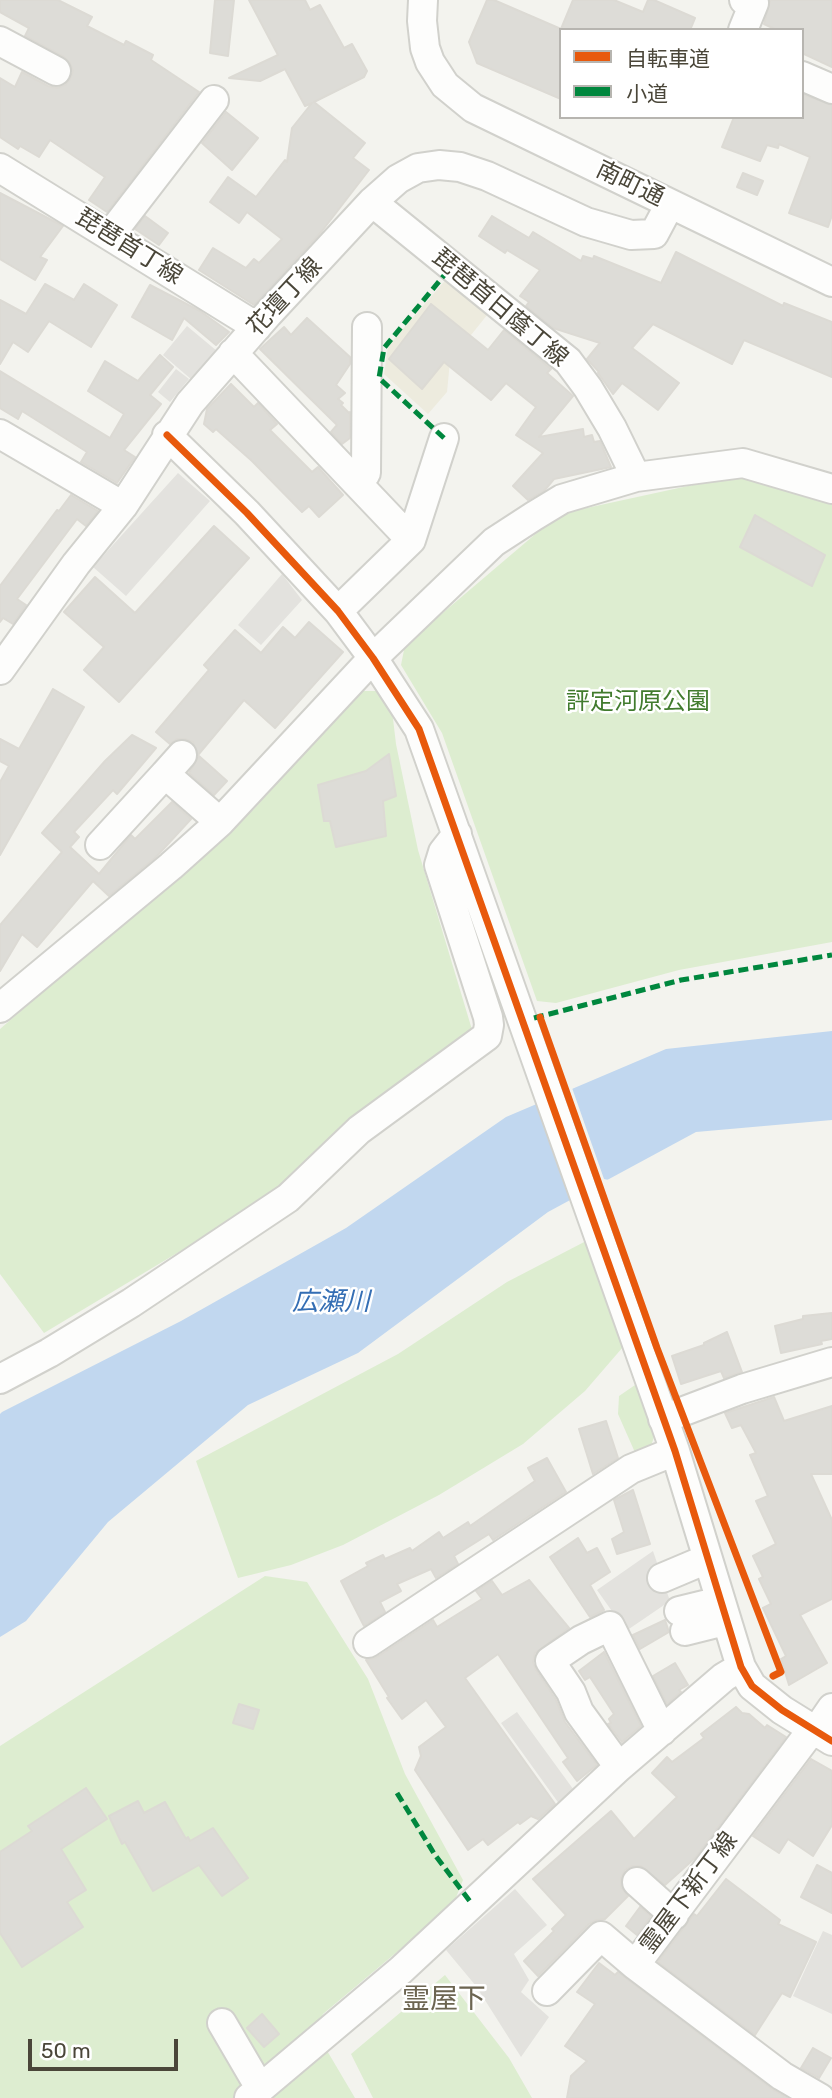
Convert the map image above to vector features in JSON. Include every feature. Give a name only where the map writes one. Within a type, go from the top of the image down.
[{"type":"street","name":"南町通","points":[[424,0],[422,21],[425,48],[437,74],[455,94],[473,108],[832,282]]},
{"type":"street","points":[[744,0],[754,4],[744,28]]},
{"type":"street","points":[[2,48],[56,71]]},
{"type":"street","points":[[804,77],[832,89]]},
{"type":"street","points":[[110,235],[214,100]]},
{"type":"street","name":"花壇丁線","points":[[0,670],[76,564],[123,506],[190,403],[372,202],[398,179],[418,168],[439,164],[460,167],[487,176],[586,222],[631,235],[654,234],[670,204]]},
{"type":"street","name":"琵琶首丁線","points":[[0,168],[257,327]]},
{"type":"street","name":"琵琶首日蔭丁線","points":[[372,202],[568,361],[612,428],[636,477]]},
{"type":"street","points":[[358,484],[366,473],[367,327]]},
{"type":"street","points":[[233,353],[411,540]]},
{"type":"street","points":[[0,434],[123,506]]},
{"type":"street","points":[[167,435],[247,513],[338,611],[373,658],[419,729],[675,1451],[741,1667],[752,1686],[782,1710],[823,1736]]},
{"type":"street","points":[[338,611],[411,540],[444,438]]},
{"type":"street","points":[[0,1009],[220,822],[373,658],[494,542],[562,499],[636,477],[743,463],[832,489]]},
{"type":"street","points":[[100,845],[173,765],[220,822]]},
{"type":"street","points":[[0,1379],[131,1303],[288,1198],[359,1130],[487,1036],[488,1017],[439,865],[443,852],[457,834]]},
{"type":"street","points":[[663,1419],[742,1389],[832,1362]]},
{"type":"street","points":[[368,1643],[631,1469],[675,1451]]},
{"type":"street","points":[[662,1578],[707,1559]]},
{"type":"street","points":[[682,1621],[722,1611]]},
{"type":"street","points":[[619,1768],[579,1712],[550,1661],[581,1640],[610,1626],[663,1731]]},
{"type":"street","points":[[222,2023],[255,2093],[401,1970],[619,1768],[724,1677],[741,1667]]},
{"type":"street","name":"霊屋下新丁線","points":[[827,2093],[772,2068],[635,1965],[805,1739],[823,1736],[832,1708]]},
{"type":"street","points":[[637,1882],[674,1915]]},
{"type":"street","points":[[547,1991],[601,1936],[635,1965]]},
{"type":"shaded area","points":[[450,275],[492,309],[450,361],[447,392],[428,414],[384,374],[388,346]]},
{"type":"shaded area","points":[[187,326],[217,351],[192,380],[163,355]]},
{"type":"shaded area","points":[[176,369],[189,379],[170,402],[158,392]]},
{"type":"shaded area","points":[[178,473],[210,501],[126,596],[93,567]]},
{"type":"shaded area","points":[[282,574],[302,600],[261,645],[238,625]]},
{"type":"shaded area","points":[[653,1551],[670,1601],[626,1631],[597,1590]]},
{"type":"shaded area","points":[[517,1712],[576,1793],[560,1805],[501,1723]]},
{"type":"shaded area","points":[[515,1889],[547,1925],[514,1954],[529,1980],[521,1992],[549,2017],[521,2057],[476,1986],[446,1950]]},
{"type":"shaded area","points":[[823,1931],[832,1935],[832,2014],[793,1996]]},
{"type":"green space","name":"評定河原公園","points":[[743,474],[832,501],[832,942],[679,970],[556,1003],[537,1001],[442,733],[401,665],[405,645],[559,514]]},
{"type":"green space","points":[[360,691],[385,691],[391,702],[396,744],[418,850],[473,1033],[287,1187],[44,1333],[0,1274],[0,1029],[254,809]]},
{"type":"green space","points":[[588,1240],[623,1347],[585,1391],[523,1444],[439,1495],[343,1545],[291,1565],[238,1578],[196,1461],[398,1354],[507,1282]]},
{"type":"green space","points":[[638,1383],[655,1428],[650,1449],[637,1457],[618,1414],[619,1396]]},
{"type":"green space","points":[[265,1576],[307,1582],[368,1679],[405,1774],[463,1880],[453,1905],[323,2014],[316,2032],[355,2098],[0,2098],[0,1746]]},
{"type":"green space","points":[[445,1975],[509,2058],[532,2098],[373,2098],[351,2054]]},
{"type":"water","name":"広瀬川","points":[[832,1031],[832,1120],[696,1132],[548,1212],[358,1353],[248,1405],[108,1522],[26,1621],[0,1637],[2,1412],[181,1321],[346,1228],[506,1117],[666,1049]]},
{"type":"pier","points":[[571,1085],[604,1179],[613,1181],[575,1201],[539,1099]]},
{"type":"building","points":[[0,0],[58,0],[92,17],[87,26],[124,45],[126,41],[153,55],[151,60],[199,92],[107,212],[89,200],[105,177],[50,140],[39,157],[20,146],[18,149],[0,137],[0,78],[15,87],[22,72],[57,88],[65,85],[73,71],[64,57],[25,36],[29,28],[0,12]]},
{"type":"building","points":[[215,0],[234,0],[228,56],[210,53]]},
{"type":"building","points":[[249,0],[305,0],[310,10],[320,5],[344,48],[352,44],[367,71],[364,77],[314,102],[365,143],[353,158],[369,170],[322,231],[254,305],[199,270],[213,248],[246,268],[254,259],[259,263],[282,239],[247,212],[239,223],[210,202],[228,177],[256,197],[285,160],[287,162],[292,128],[312,103],[305,106],[285,69],[260,81],[229,78],[278,55]]},
{"type":"building","points":[[487,0],[494,0],[559,28],[559,98],[477,63],[469,42]]},
{"type":"building","points":[[573,0],[614,0],[643,12],[648,0],[654,0],[695,18],[691,28],[561,28]]},
{"type":"building","points":[[770,0],[832,0],[832,67],[804,54],[804,28],[773,28],[764,24]]},
{"type":"building","points":[[804,95],[832,105],[832,215],[828,227],[789,213],[810,157],[779,144],[778,148],[767,145],[760,161],[722,147],[733,119],[804,119]]},
{"type":"building","points":[[226,112],[258,138],[232,170],[202,143]]},
{"type":"building","points":[[743,173],[763,181],[757,195],[737,187]]},
{"type":"building","points":[[0,193],[63,226],[40,257],[47,260],[35,280],[0,259]]},
{"type":"building","points":[[145,216],[168,233],[159,245],[135,229]]},
{"type":"building","points":[[492,216],[529,238],[533,232],[581,261],[583,256],[593,259],[594,256],[661,283],[676,252],[783,306],[784,303],[832,322],[832,377],[744,340],[732,364],[653,324],[632,348],[679,383],[658,410],[622,383],[613,394],[587,359],[600,343],[553,328],[526,306],[529,302],[520,296],[540,270],[507,250],[505,253],[479,236]]},
{"type":"building","points":[[45,284],[74,300],[84,284],[117,305],[91,347],[49,321],[28,352],[13,342],[0,364],[0,300],[26,314]]},
{"type":"building","points":[[150,285],[200,311],[229,332],[216,345],[184,318],[172,340],[132,317]]},
{"type":"building","points":[[431,304],[488,350],[504,330],[551,369],[547,373],[573,396],[539,437],[583,429],[584,437],[592,435],[594,442],[600,441],[611,467],[554,479],[544,491],[528,500],[513,486],[543,453],[516,435],[536,407],[506,383],[491,400],[444,362],[422,389],[389,359]]},
{"type":"building","points":[[307,318],[350,357],[350,364],[336,385],[345,393],[338,399],[343,403],[341,405],[350,412],[350,438],[342,444],[331,432],[337,425],[260,349],[284,327],[291,335]]},
{"type":"building","points":[[160,355],[173,367],[150,395],[161,404],[124,450],[135,457],[117,483],[81,462],[87,452],[22,411],[18,419],[0,408],[0,371],[110,438],[124,414],[88,391],[105,361],[138,381]]},
{"type":"building","points":[[231,384],[254,407],[258,403],[277,424],[270,430],[312,472],[318,467],[343,495],[319,517],[309,506],[302,512],[252,461],[216,429],[213,432],[204,424],[207,409]]},
{"type":"building","points":[[71,495],[98,511],[86,526],[77,519],[17,599],[26,605],[13,624],[3,618],[0,622],[0,586]]},
{"type":"building","points":[[755,515],[825,555],[812,586],[740,547]]},
{"type":"building","points":[[214,526],[249,558],[119,702],[84,670],[104,647],[64,612],[95,577],[135,613]]},
{"type":"building","points":[[309,622],[343,652],[275,728],[244,700],[198,755],[193,742],[177,739],[170,744],[156,732],[209,670],[204,665],[235,630],[261,653],[283,627],[295,638]]},
{"type":"building","points":[[53,689],[84,707],[0,855],[0,782],[9,766],[0,761],[0,739],[19,749]]},
{"type":"building","points":[[132,735],[156,748],[117,794],[113,790],[74,832],[79,837],[70,847],[99,874],[131,835],[135,839],[172,802],[191,819],[156,857],[109,896],[93,881],[37,947],[22,934],[0,971],[0,925],[62,852],[42,833],[105,761]]},
{"type":"building","points":[[389,754],[396,796],[383,801],[386,836],[336,847],[330,821],[324,821],[318,785],[366,771]]},
{"type":"building","points":[[199,756],[227,781],[214,795],[189,773]]},
{"type":"building","points":[[832,1313],[832,1339],[821,1341],[822,1344],[781,1353],[775,1326],[803,1319],[803,1316]]},
{"type":"building","points":[[727,1332],[742,1372],[724,1378],[721,1371],[681,1384],[672,1356],[704,1345]]},
{"type":"building","points":[[774,1397],[784,1421],[832,1406],[832,1474],[811,1474],[832,1520],[832,1599],[800,1615],[827,1663],[789,1685],[781,1659],[786,1656],[763,1608],[771,1604],[759,1579],[763,1577],[753,1556],[776,1544],[756,1501],[768,1496],[750,1455],[756,1453],[741,1425],[732,1428],[725,1413]]},
{"type":"building","points":[[606,1421],[618,1458],[593,1474],[579,1429]]},
{"type":"building","points":[[547,1458],[566,1492],[493,1540],[489,1534],[454,1556],[458,1564],[436,1578],[431,1569],[397,1584],[401,1591],[380,1602],[385,1612],[364,1626],[341,1581],[368,1566],[366,1563],[383,1555],[385,1559],[410,1548],[412,1551],[439,1532],[443,1538],[468,1522],[470,1526],[535,1481],[528,1468]]},
{"type":"building","points":[[633,1490],[650,1544],[617,1554],[612,1539],[624,1532],[614,1500]]},
{"type":"building","points":[[578,1538],[587,1553],[597,1548],[610,1572],[590,1585],[604,1610],[590,1617],[550,1557]]},
{"type":"building","points":[[529,1580],[569,1628],[535,1653],[533,1662],[556,1700],[565,1722],[597,1765],[577,1781],[563,1762],[568,1758],[498,1654],[465,1678],[555,1804],[538,1819],[531,1816],[520,1824],[518,1822],[488,1845],[483,1839],[468,1850],[415,1770],[421,1756],[419,1747],[446,1727],[426,1700],[402,1719],[366,1660],[377,1657],[433,1620],[437,1627],[482,1599],[476,1591],[492,1581],[502,1595]]},
{"type":"building","points":[[665,1620],[669,1632],[640,1649],[633,1635]]},
{"type":"building","points":[[604,1652],[641,1726],[622,1742],[608,1724],[614,1714],[590,1677],[585,1680],[579,1671]]},
{"type":"building","points":[[675,1663],[688,1685],[679,1690],[681,1692],[667,1704],[653,1676]]},
{"type":"building","points":[[239,1704],[259,1710],[253,1729],[233,1723]]},
{"type":"building","points":[[736,1707],[765,1728],[767,1725],[786,1737],[695,1858],[665,1885],[641,1866],[632,1866],[625,1870],[621,1887],[628,1896],[605,1919],[589,1924],[538,1976],[524,1961],[566,1915],[533,1879],[611,1811],[634,1839],[677,1797],[652,1773],[667,1757],[672,1762],[704,1738],[701,1734]]},
{"type":"building","points":[[811,1759],[832,1771],[832,1825],[813,1856],[788,1839],[779,1853],[753,1836]]},
{"type":"building","points":[[86,1788],[107,1819],[61,1849],[86,1890],[67,1902],[83,1927],[22,1967],[0,1933],[0,1852],[32,1831],[28,1826]]},
{"type":"building","points":[[138,1801],[144,1813],[165,1802],[186,1839],[188,1837],[190,1841],[213,1828],[248,1878],[222,1896],[199,1865],[153,1891],[125,1842],[122,1844],[109,1816]]},
{"type":"building","points":[[817,1865],[832,1873],[832,1913],[801,1897]]},
{"type":"building","points":[[726,1879],[780,1920],[778,1924],[816,1942],[790,1997],[782,1993],[755,2035],[658,1962],[694,1914],[697,1916]]},
{"type":"building","points":[[640,1907],[651,1916],[637,1935],[626,1926]]},
{"type":"building","points":[[599,1963],[615,1975],[618,1972],[787,2098],[567,2098],[571,2076],[587,2061],[565,2046],[595,2004],[577,1992]]},
{"type":"building","points":[[262,2014],[279,2034],[264,2047],[247,2028]]},
{"type":"building","points":[[813,2048],[831,2058],[819,2078],[801,2068]]},
{"type":"marked path","points":[[444,438],[379,378],[384,348],[451,267]]},
{"type":"marked path","points":[[534,1018],[681,980],[832,955]]},
{"type":"marked path","points":[[397,1793],[435,1855],[472,1904]]},
{"type":"cycle path","points":[[167,435],[247,513],[338,611],[373,658],[419,729],[675,1451],[741,1667],[752,1686],[782,1710],[832,1741]]},
{"type":"cycle path","points":[[540,1017],[657,1348],[781,1672],[773,1676]]},
{"type":"district","name":"霊屋下","points":[[444,2000]]}]
